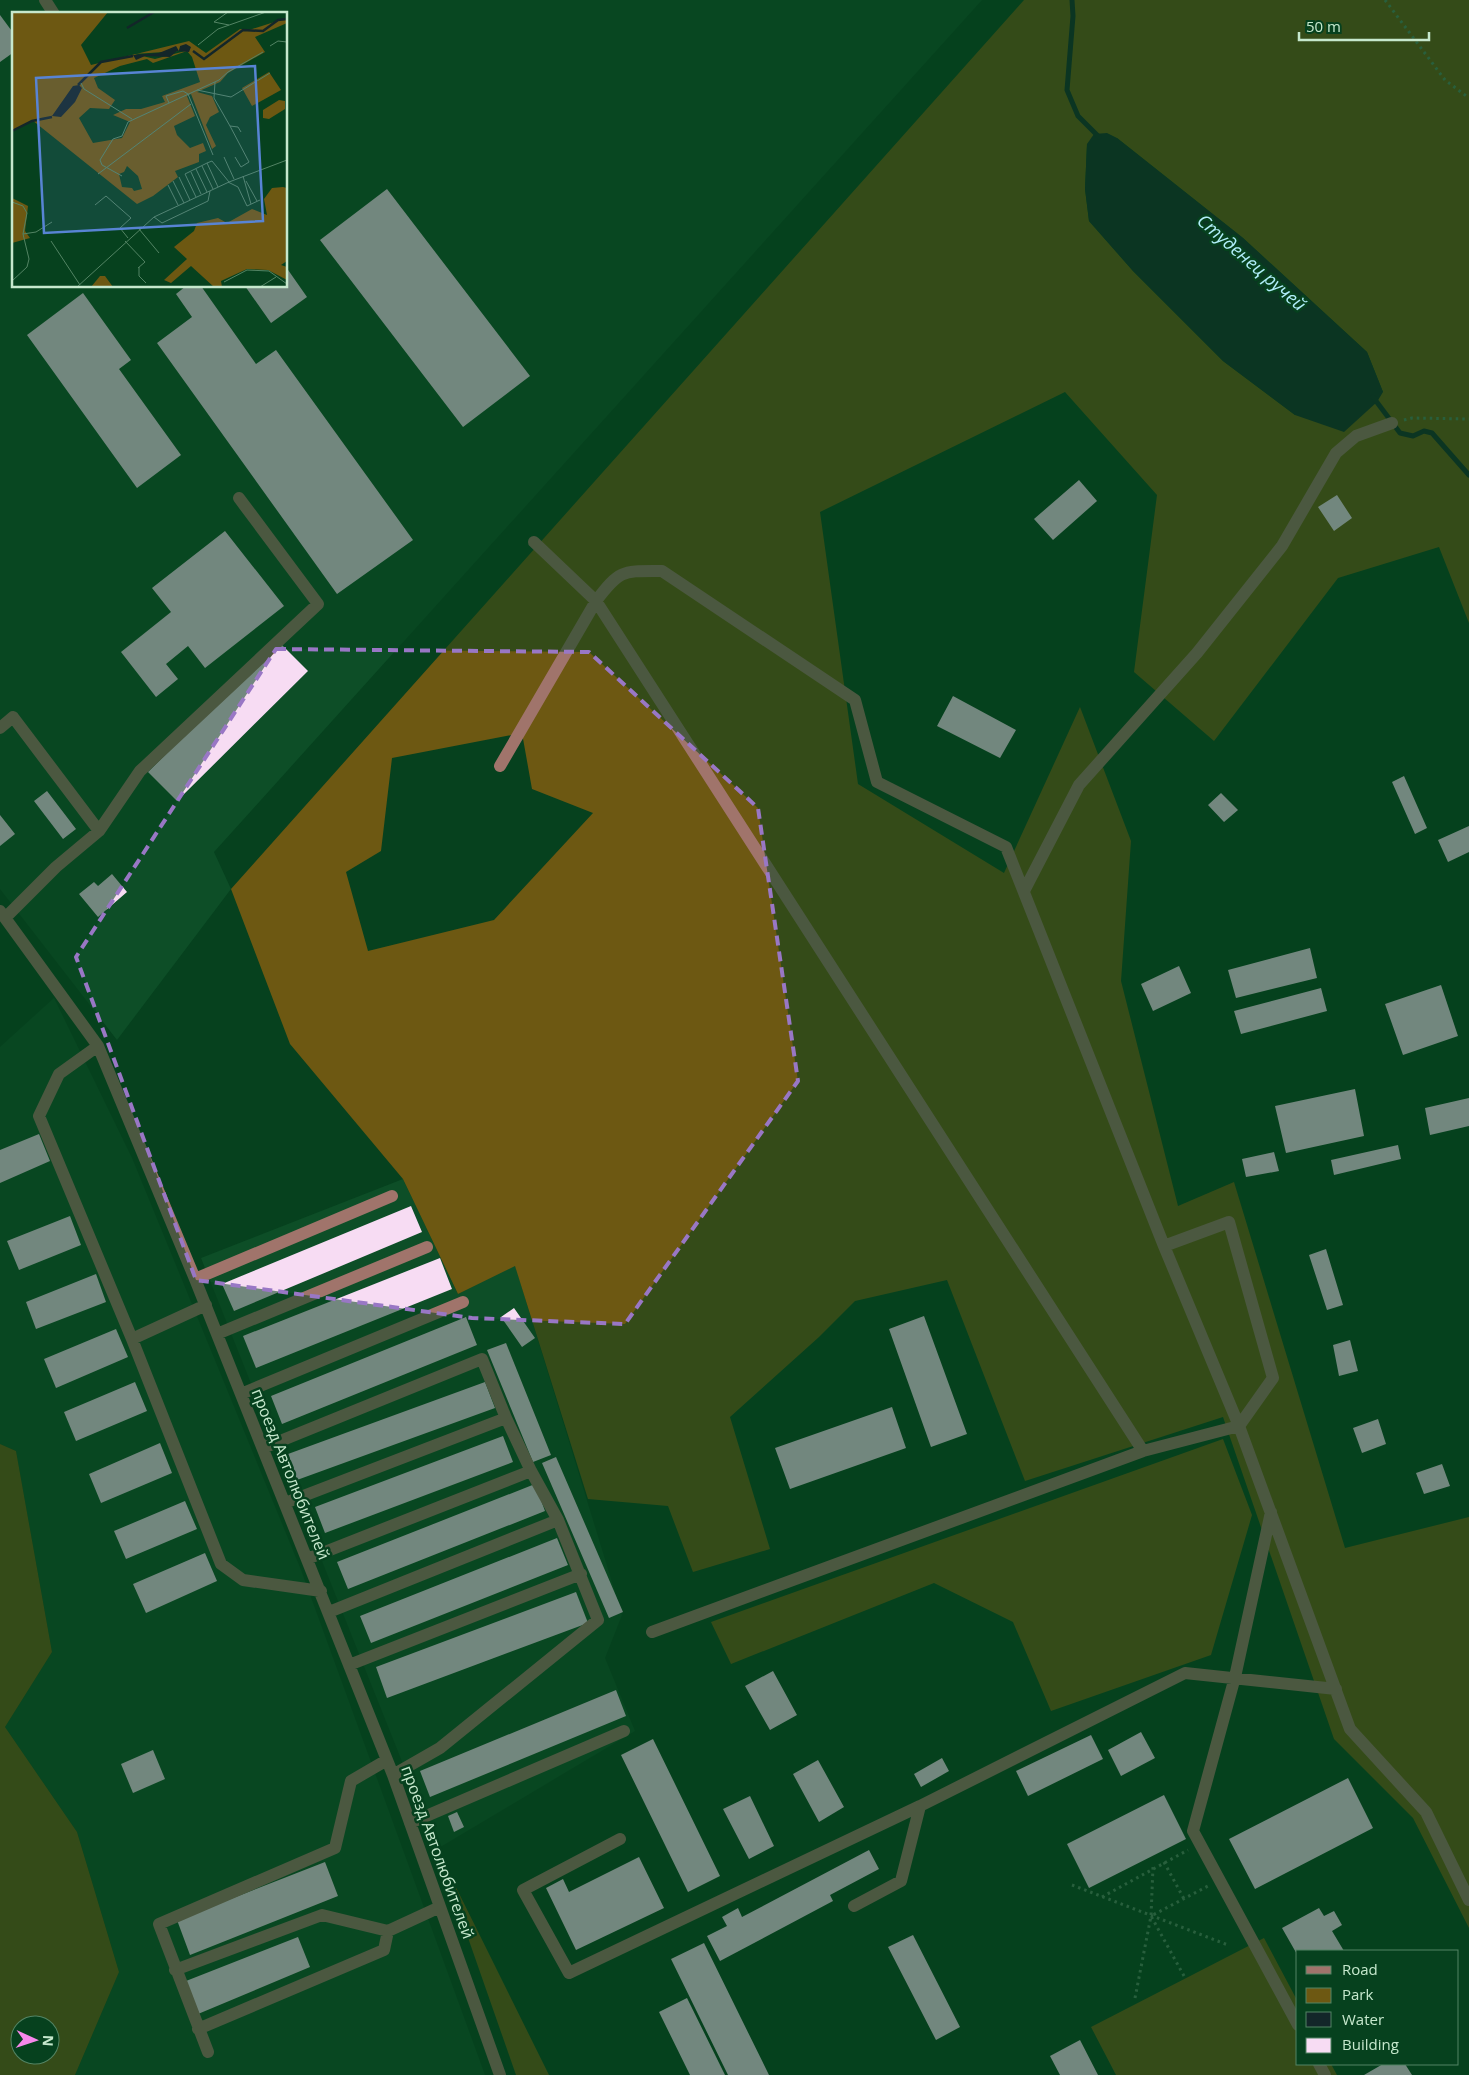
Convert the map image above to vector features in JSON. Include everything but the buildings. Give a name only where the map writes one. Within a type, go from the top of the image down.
[{"type":"street","points":[[45,0],[53,12]]},
{"type":"street","points":[[1024,891],[1079,785],[1197,653],[1282,546],[1336,453],[1356,436],[1392,423]]},
{"type":"street","points":[[2,915],[99,831],[140,770],[318,604],[240,498]]},
{"type":"street","points":[[534,542],[596,601],[1143,1451]]},
{"type":"street","points":[[500,766],[596,601],[612,580],[629,570],[662,571],[855,700],[876,782],[1006,847],[1164,1246],[1239,1426],[1350,1729],[1426,1812],[1469,1900]]},
{"type":"street","points":[[0,728],[14,717],[99,831]]},
{"type":"street","name":"проезд Автолюбителей","points":[[2,915],[98,1046],[206,1305],[393,1775],[500,2075]]},
{"type":"street","points":[[98,1046],[59,1074],[39,1116],[132,1339],[221,1564],[243,1580],[320,1591]]},
{"type":"street","points":[[195,1279],[392,1196]]},
{"type":"street","points":[[652,1632],[1143,1451],[1239,1426],[1273,1378],[1229,1222],[1164,1246]]},
{"type":"street","points":[[217,1334],[428,1247]]},
{"type":"street","points":[[241,1394],[463,1302]]},
{"type":"street","points":[[132,1339],[206,1305]]},
{"type":"street","points":[[263,1448],[482,1359],[506,1418],[558,1520],[580,1574],[598,1620],[440,1748],[393,1775]]},
{"type":"street","points":[[285,1503],[506,1418]]},
{"type":"street","points":[[308,1559],[531,1470]]},
{"type":"street","points":[[1271,1512],[1235,1677],[1193,1831],[1296,2021]]},
{"type":"street","points":[[329,1612],[558,1520]]},
{"type":"street","points":[[349,1665],[580,1574]]},
{"type":"street","points":[[620,1839],[524,1890],[569,1973],[920,1806],[1184,1673],[1336,1689]]},
{"type":"street","points":[[410,1823],[624,1731]]},
{"type":"street","points":[[208,2052],[175,1970],[159,1924],[335,1848],[351,1781],[387,1760]]},
{"type":"street","points":[[854,1906],[901,1882],[920,1806]]},
{"type":"street","points":[[175,1970],[322,1915],[388,1931],[440,1907]]},
{"type":"street","points":[[198,2029],[384,1950],[388,1931]]},
{"type":"path","points":[[1385,0],[1444,80],[1469,98]]},
{"type":"path","points":[[1392,423],[1412,418],[1469,419]]},
{"type":"path","points":[[1102,1897],[1154,1867],[1200,1844]]},
{"type":"path","points":[[1164,1862],[1184,1899]]},
{"type":"path","points":[[1135,1998],[1151,1916],[1154,1867]]},
{"type":"path","points":[[1151,1916],[1220,1880]]},
{"type":"path","points":[[1072,1885],[1228,1945]]},
{"type":"path","points":[[1151,1916],[1184,1976]]},
{"type":"highlighted area","points":[[276,649],[589,652],[758,808],[798,1081],[625,1324],[472,1318],[196,1280],[76,957]]},
{"type":"shaded area","points":[[0,0],[982,0],[214,852],[231,889],[117,1040],[0,889]]},
{"type":"shaded area","points":[[54,998],[132,1158],[301,1570],[485,2075],[75,2075],[119,1972],[77,1832],[5,1727],[52,1652],[16,1451],[0,1444],[0,1047]]},
{"type":"shaded area","points":[[403,1179],[458,1294],[515,1265],[622,1615],[605,1658],[635,1731],[437,1849],[201,1258]]},
{"type":"green space","points":[[1024,0],[1469,0],[1469,623],[1439,547],[1338,578],[1214,741],[1134,672],[1157,495],[1065,392],[820,512],[858,784],[1004,873],[1080,707],[1131,841],[1121,981],[1178,1206],[1234,1182],[1345,1548],[1469,1517],[1469,1928],[1413,1818],[1334,1739],[1223,1417],[1025,1481],[947,1280],[855,1301],[819,1337],[730,1417],[770,1549],[693,1572],[668,1506],[588,1499],[515,1266],[458,1294],[403,1179],[290,1044],[231,889]],"holes":[[[1117,138],[1243,238],[1367,352],[1383,392],[1295,415],[1223,361],[1133,271],[1089,221],[1085,189],[1087,144]],[[522,733],[532,789],[593,813],[494,920],[368,951],[346,872],[381,851],[392,758]]]},
{"type":"green space","points":[[1223,1439],[1252,1515],[1211,1655],[1051,1711],[1013,1622],[934,1583],[731,1664],[711,1622]]},
{"type":"green space","points":[[0,1444],[16,1451],[52,1652],[5,1727],[77,1832],[119,1972],[75,2075],[0,2075]]},
{"type":"green space","points":[[437,1849],[549,2075],[516,2075]]},
{"type":"green space","points":[[1264,1938],[1296,1998],[1296,2065],[1332,2065],[1337,2075],[1116,2075],[1091,2027]]},
{"type":"water","points":[[1107,133],[1117,138],[1243,238],[1367,352],[1383,392],[1377,402],[1344,432],[1295,415],[1223,361],[1133,271],[1089,221],[1085,189],[1087,144],[1094,134]]},
{"type":"waterway","name":"Студенец ручей","points":[[1072,0],[1073,16],[1067,90],[1078,116],[1099,137]]},
{"type":"waterway","name":"Студенец ручей","points":[[1373,397],[1400,433],[1413,436],[1424,431],[1432,433],[1469,475]]}]
